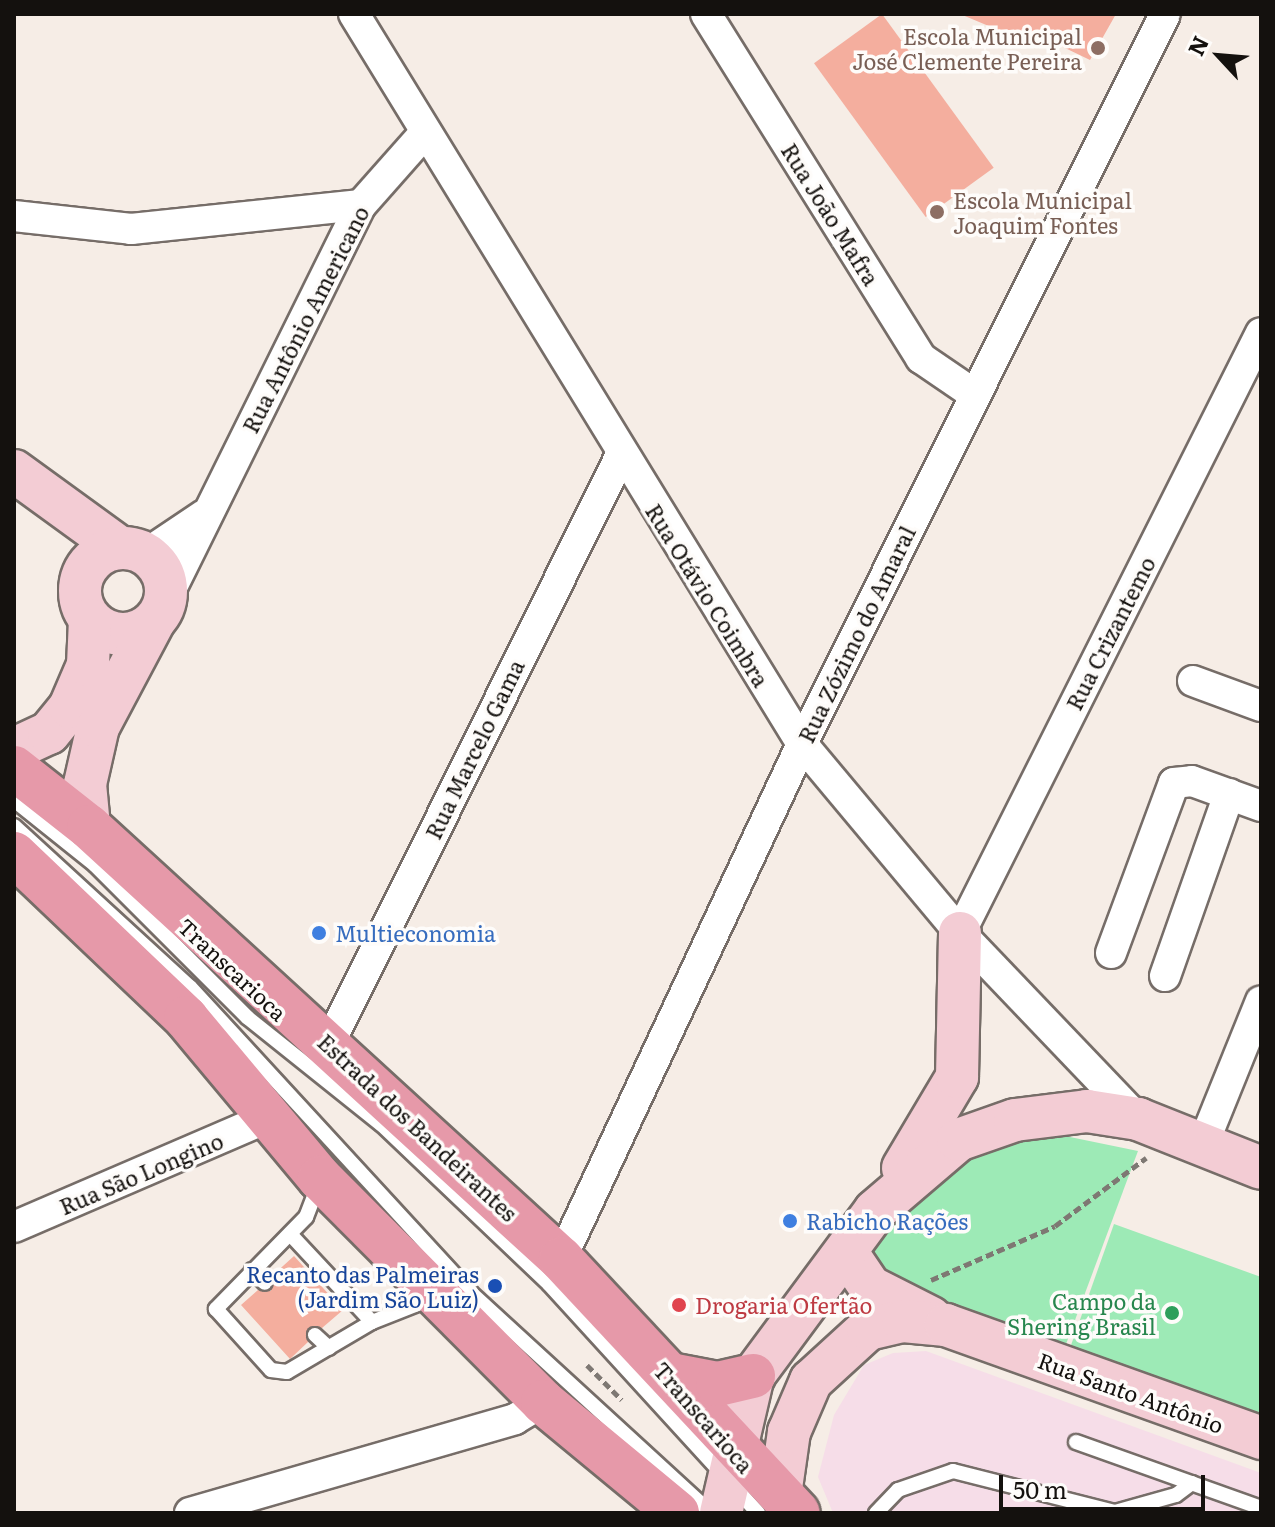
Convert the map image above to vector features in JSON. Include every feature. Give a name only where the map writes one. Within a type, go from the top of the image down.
[{"type":"main road","name":"Estrada dos Bandeirantes","points":[[14,768],[89,827],[242,975],[329,1044],[561,1259],[675,1376],[726,1477],[779,1507]]},
{"type":"main road","points":[[14,854],[186,1018],[320,1178],[543,1402],[677,1513]]},
{"type":"main road","points":[[675,1376],[718,1384],[753,1376]]},
{"type":"street","name":"Rua Otávio Coimbra","points":[[354,14],[423,135],[802,744],[960,933],[1138,1119]]},
{"type":"street","name":"Rua João Mafra","points":[[706,14],[921,358],[975,395]]},
{"type":"street","name":"Rua Zózimo do Amaral","points":[[561,1259],[802,744],[1165,14]]},
{"type":"street","name":"Rua Antônio Americano","points":[[89,827],[85,784],[98,727],[160,611],[204,515],[361,205],[423,135]]},
{"type":"street","points":[[14,216],[131,229],[361,205]]},
{"type":"street","name":"Rua Crizantemo","points":[[960,933],[1261,333]]},
{"type":"street","name":"Rua Marcelo Gama","points":[[329,1044],[621,455]]},
{"type":"street","points":[[14,471],[69,517],[133,551],[163,573],[160,611],[128,635],[90,620]]},
{"type":"street","name":"Rua Antônio Americano","points":[[133,551],[204,515]]},
{"type":"street","points":[[14,749],[49,733],[70,707],[88,665],[90,620],[69,517]]},
{"type":"street","points":[[81,580],[95,558],[133,551]]},
{"type":"street","points":[[1193,681],[1261,706]]},
{"type":"street","points":[[1111,953],[1174,783],[1192,781],[1261,806]]},
{"type":"street","points":[[1165,976],[1229,794]]},
{"type":"street","points":[[726,1477],[753,1376],[847,1253],[957,1077],[960,933]]},
{"type":"street","points":[[1189,1141],[1259,1007]]},
{"type":"street","points":[[875,1211],[976,1132],[1087,1111],[1138,1119],[1261,1168]]},
{"type":"street","name":"Rua São Longino","points":[[19,1218],[267,1118]]},
{"type":"street","points":[[847,1253],[861,1279],[884,1297],[946,1325]]},
{"type":"street","points":[[794,1319],[815,1309],[837,1313],[849,1329],[845,1346]]},
{"type":"street","name":"Rua Santo Antônio","points":[[779,1507],[797,1406],[845,1346],[885,1323],[946,1325],[1261,1438]]},
{"type":"street","points":[[190,1513],[515,1419],[543,1402]]},
{"type":"lane","name":"Transcarioca","points":[[14,800],[95,865],[248,1018],[381,1124],[598,1332],[726,1477]]},
{"type":"lane","name":"Transcarioca","points":[[14,826],[190,987],[471,1293],[711,1513]]},
{"type":"lane","points":[[320,1178],[314,1206],[216,1309],[271,1370],[287,1372],[372,1322],[439,1297]]},
{"type":"lane","points":[[290,1234],[372,1322]]},
{"type":"lane","points":[[252,1270],[265,1283]]},
{"type":"lane","points":[[315,1335],[329,1348]]},
{"type":"lane","points":[[1076,1442],[1261,1508]]},
{"type":"lane","points":[[876,1513],[898,1490],[953,1471],[1115,1512],[1176,1495],[1192,1483]]},
{"type":"path","points":[[946,1325],[929,1281],[1055,1226],[1189,1141]]},
{"type":"path","points":[[587,1365],[622,1400]]},
{"type":"shaded area","points":[[926,1351],[1261,1473],[1261,1513],[833,1513],[818,1477],[834,1415],[864,1365],[893,1353]]},
{"type":"green space","points":[[1031,1129],[1138,1151],[1062,1355],[940,1315],[858,1250],[974,1147]]},
{"type":"green space","name":"Campo da Shering Brasil","points":[[1114,1224],[1261,1277],[1261,1417],[1070,1348]]},
{"type":"building","points":[[882,14],[994,168],[926,217],[814,63]]},
{"type":"building","points":[[960,14],[1116,14],[1090,60],[1038,35],[1034,45]]},
{"type":"building","points":[[294,1256],[343,1310],[322,1328],[308,1328],[308,1342],[290,1359],[241,1305],[258,1290],[271,1291],[272,1276]]},
{"type":"place","name":"Escola Municipal José Clemente Pereira","points":[[1098,48]]},
{"type":"place","name":"Escola Municipal Joaquim Fontes","points":[[937,212]]},
{"type":"place","name":"Multieconomia","points":[[319,933]]},
{"type":"place","name":"Rabicho Rações","points":[[790,1221]]},
{"type":"place","name":"Recanto das Palmeiras (Jardim São Luiz)","points":[[495,1286]]},
{"type":"place","name":"Drogaria Ofertão","points":[[679,1305]]},
{"type":"place","name":"Campo da Shering Brasil","points":[[1172,1313]]}]
